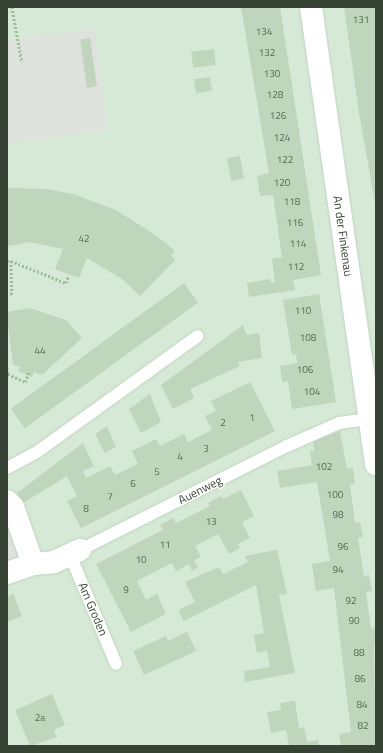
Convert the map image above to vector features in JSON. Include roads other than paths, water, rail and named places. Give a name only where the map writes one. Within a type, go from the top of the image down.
[{"type":"street","name":"An der Finkenau","points":[[311,7],[376,464]]},
{"type":"street","points":[[7,501],[13,507],[33,564]]},
{"type":"street","name":"Auenweg","points":[[7,573],[33,564],[54,562],[75,553]]},
{"type":"lane","points":[[7,468],[37,452],[198,336]]},
{"type":"lane","name":"Auenweg","points":[[75,553],[287,446],[339,423],[369,419]]},
{"type":"lane","name":"Am Groden","points":[[75,553],[116,664]]}]
